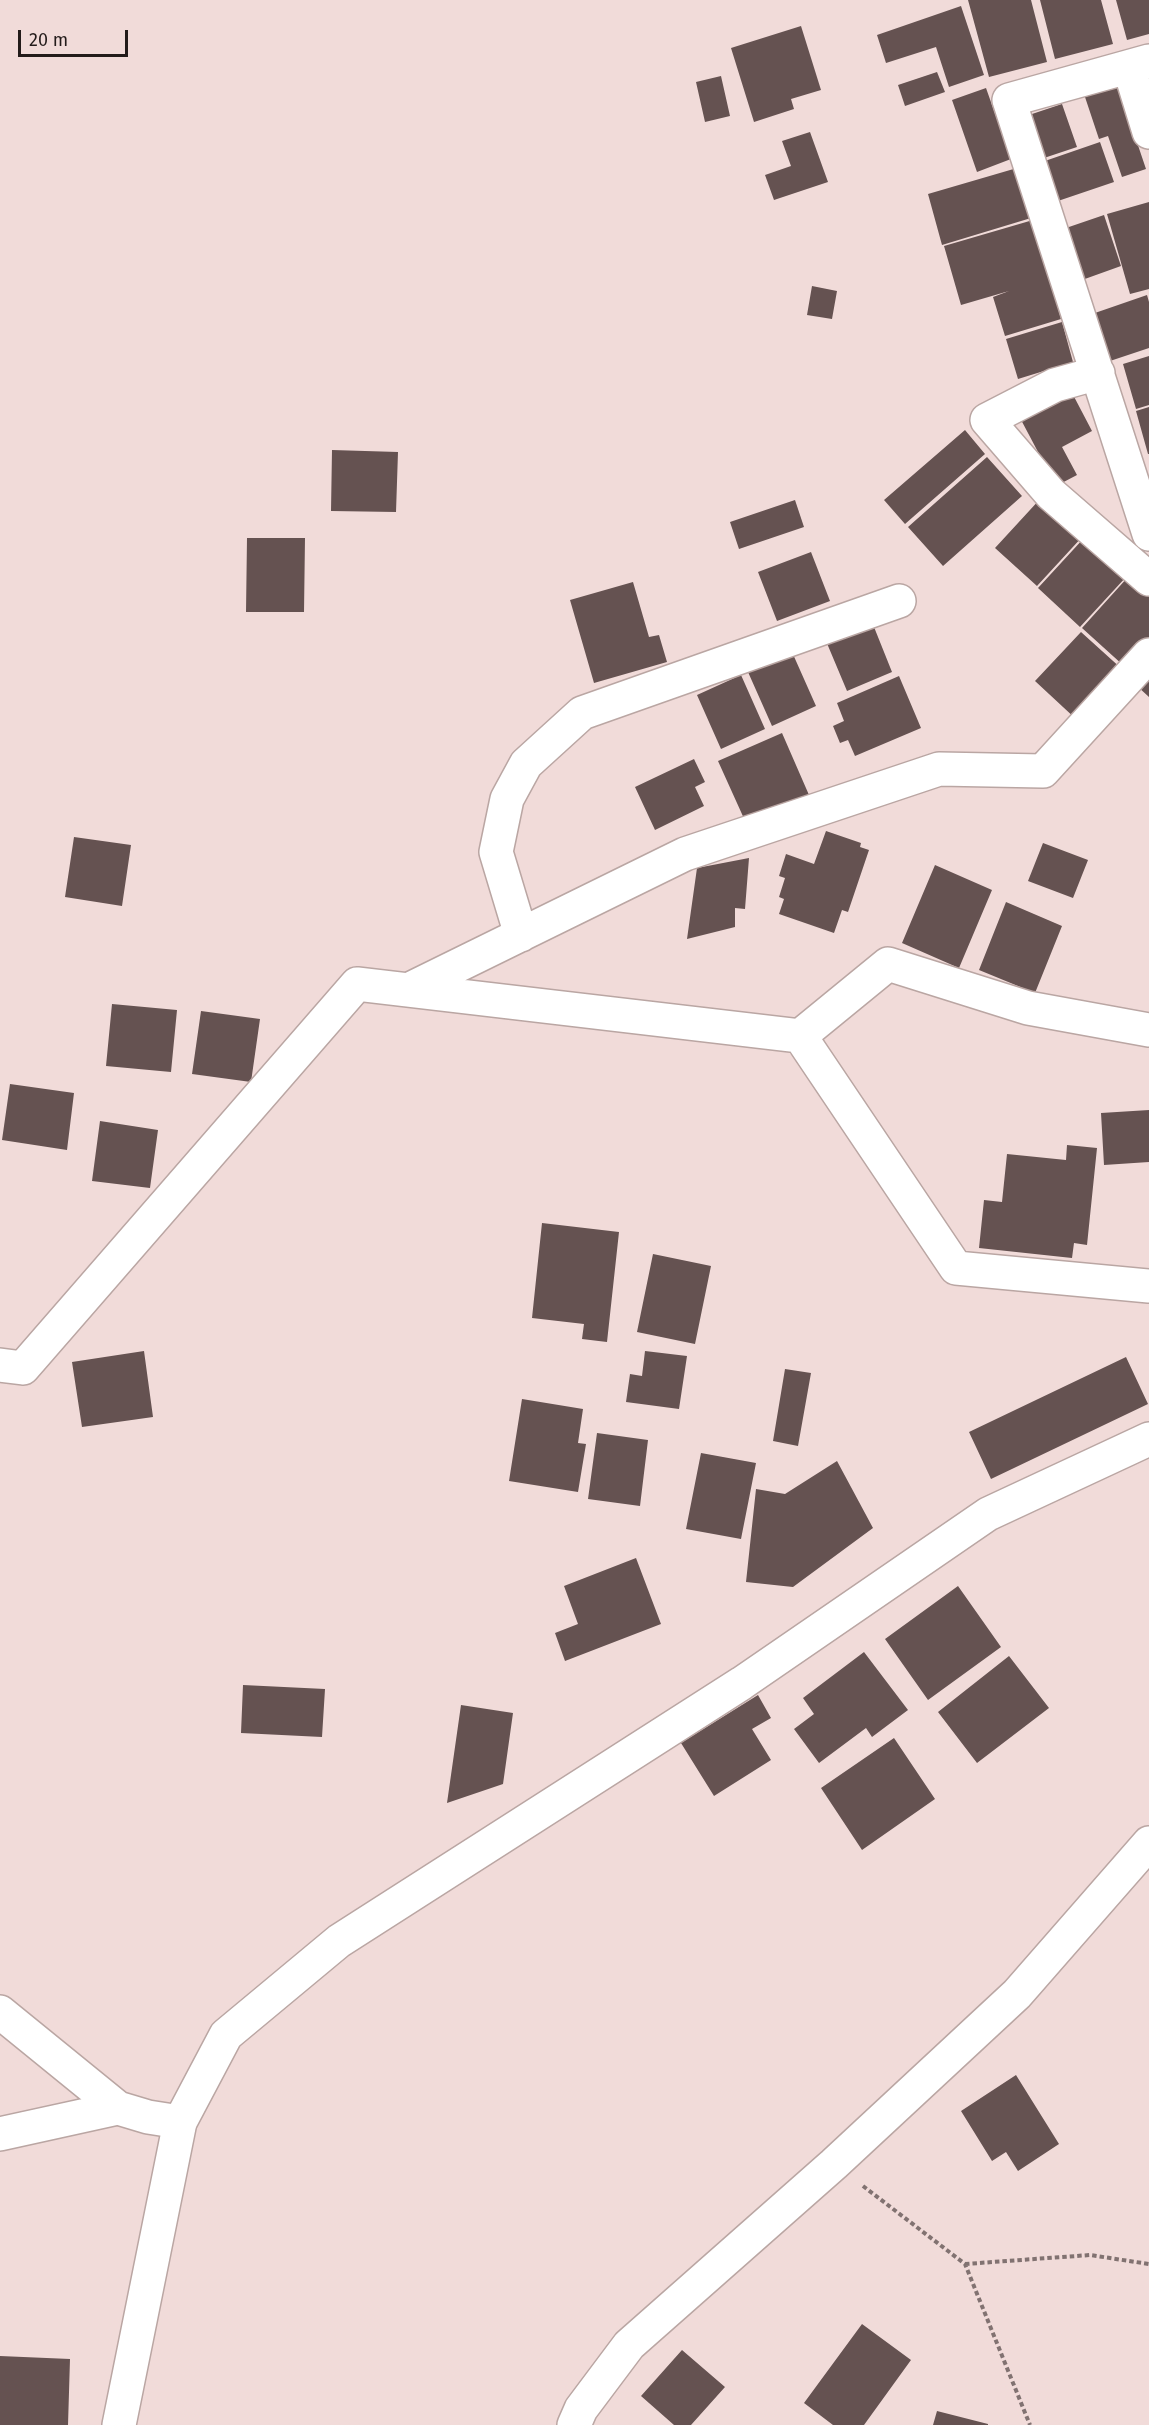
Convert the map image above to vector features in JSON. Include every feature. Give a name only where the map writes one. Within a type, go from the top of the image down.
[{"type":"street","points":[[1149,132],[1139,64],[1009,100],[1149,534]]},
{"type":"street","points":[[1098,373],[1055,385],[987,420],[1051,494],[1149,579]]},
{"type":"street","points":[[1110,545],[1149,543]]},
{"type":"street","points":[[521,935],[496,852],[507,799],[526,764],[582,712],[899,601]]},
{"type":"street","points":[[408,990],[686,854],[939,769],[1042,771],[1149,655]]},
{"type":"street","points":[[0,1365],[23,1368],[357,984],[800,1036],[888,964],[1028,1008],[1149,1030]]},
{"type":"street","points":[[800,1036],[956,1268],[1149,1286]]},
{"type":"street","points":[[119,2425],[180,2122],[226,2035],[339,1941],[742,1683],[988,1514],[1149,1438]]},
{"type":"street","points":[[574,2425],[581,2409],[629,2345],[834,2164],[1017,1994],[1149,1843]]},
{"type":"street","points":[[0,2012],[118,2108],[148,2117],[180,2122]]},
{"type":"street","points":[[0,2134],[118,2108]]},
{"type":"path","points":[[834,2164],[965,2264],[1030,2425]]},
{"type":"path","points":[[965,2264],[1090,2255],[1149,2264]]},
{"type":"building","points":[[968,0],[1031,0],[1047,62],[989,77]]},
{"type":"building","points":[[1040,0],[1101,0],[1113,44],[1055,59]]},
{"type":"building","points":[[1116,0],[1149,0],[1149,34],[1127,40]]},
{"type":"building","points":[[961,6],[984,75],[949,87],[936,47],[886,63],[877,35]]},
{"type":"building","points":[[801,26],[821,90],[791,99],[794,109],[754,122],[731,48]]},
{"type":"building","points":[[937,72],[945,92],[905,106],[898,85]]},
{"type":"building","points":[[721,76],[730,116],[705,122],[696,82]]},
{"type":"building","points":[[1118,86],[1146,169],[1122,177],[1108,136],[1099,139],[1085,97]]},
{"type":"building","points":[[986,88],[1011,159],[977,172],[952,100]]},
{"type":"building","points":[[1062,104],[1077,147],[1041,159],[1026,116]]},
{"type":"building","points":[[810,132],[828,182],[774,200],[765,175],[791,166],[782,141]]},
{"type":"building","points":[[1100,142],[1114,182],[1055,202],[1042,162]]},
{"type":"building","points":[[1017,168],[1031,218],[942,245],[928,194]]},
{"type":"building","points":[[1149,202],[1149,289],[1130,294],[1107,214]]},
{"type":"building","points":[[1104,215],[1121,266],[1082,280],[1066,228]]},
{"type":"building","points":[[1033,220],[1061,319],[1005,336],[993,297],[1009,291],[961,305],[944,246]]},
{"type":"building","points":[[812,286],[837,291],[832,319],[807,315]]},
{"type":"building","points":[[1147,295],[1149,348],[1107,362],[1092,314]]},
{"type":"building","points":[[1062,322],[1073,362],[1018,379],[1006,339]]},
{"type":"building","points":[[1149,356],[1149,405],[1136,409],[1123,364]]},
{"type":"building","points":[[1070,389],[1092,431],[1062,447],[1077,475],[1056,486],[1019,416]]},
{"type":"building","points":[[1149,407],[1149,454],[1148,454],[1136,411]]},
{"type":"building","points":[[965,430],[985,454],[905,524],[884,500]]},
{"type":"building","points":[[332,450],[398,452],[396,512],[331,511]]},
{"type":"building","points":[[987,457],[1022,496],[943,566],[908,527]]},
{"type":"building","points":[[1041,498],[1083,536],[1037,586],[995,548]]},
{"type":"building","points":[[795,500],[804,527],[739,549],[730,522]]},
{"type":"building","points":[[247,538],[305,538],[304,612],[246,612]]},
{"type":"building","points":[[1084,538],[1126,577],[1080,627],[1038,588]]},
{"type":"building","points":[[811,552],[830,601],[777,621],[758,572]]},
{"type":"building","points":[[1128,577],[1149,597],[1149,639],[1124,666],[1082,628]]},
{"type":"building","points":[[633,582],[649,637],[659,635],[667,662],[594,683],[570,600]]},
{"type":"building","points":[[872,622],[892,672],[847,691],[826,641]]},
{"type":"building","points":[[1081,632],[1123,670],[1077,720],[1035,681]]},
{"type":"building","points":[[792,652],[816,706],[772,726],[748,672]]},
{"type":"building","points":[[1149,673],[1149,697],[1137,686]]},
{"type":"building","points":[[741,675],[765,729],[721,749],[697,695]]},
{"type":"building","points":[[899,676],[921,728],[855,756],[848,740],[840,743],[833,726],[844,721],[837,703]]},
{"type":"building","points":[[782,733],[809,795],[746,823],[718,761]]},
{"type":"building","points":[[694,759],[705,782],[695,787],[704,806],[655,830],[635,787]]},
{"type":"building","points":[[826,831],[861,843],[860,847],[869,850],[848,912],[842,910],[834,933],[779,914],[784,899],[779,897],[785,878],[779,876],[786,854],[814,864]]},
{"type":"building","points":[[74,837],[131,845],[122,906],[65,897]]},
{"type":"building","points":[[1043,843],[1088,860],[1073,898],[1028,881]]},
{"type":"building","points":[[749,858],[745,909],[735,908],[735,927],[687,939],[697,868]]},
{"type":"building","points":[[935,865],[992,890],[959,968],[902,943]]},
{"type":"building","points":[[1006,902],[1062,926],[1035,993],[979,970]]},
{"type":"building","points":[[112,1004],[177,1010],[171,1072],[106,1066]]},
{"type":"building","points":[[201,1011],[260,1019],[251,1082],[192,1074]]},
{"type":"building","points":[[10,1084],[74,1093],[67,1150],[2,1140]]},
{"type":"building","points":[[1149,1110],[1149,1162],[1104,1165],[1101,1113]]},
{"type":"building","points":[[100,1121],[158,1130],[150,1188],[92,1181]]},
{"type":"building","points":[[1067,1145],[1097,1148],[1087,1245],[1074,1243],[1072,1258],[979,1248],[984,1200],[1002,1202],[1007,1154],[1066,1160]]},
{"type":"building","points":[[542,1223],[619,1232],[607,1342],[582,1339],[584,1324],[532,1318]]},
{"type":"building","points":[[653,1254],[711,1266],[695,1344],[637,1332]]},
{"type":"building","points":[[144,1351],[153,1417],[82,1427],[72,1362]]},
{"type":"building","points":[[645,1351],[687,1356],[679,1409],[626,1402],[630,1374],[642,1376]]},
{"type":"building","points":[[1126,1357],[1148,1404],[991,1479],[969,1432]]},
{"type":"building","points":[[785,1369],[811,1373],[798,1446],[773,1441]]},
{"type":"building","points":[[522,1399],[583,1409],[578,1443],[586,1444],[578,1492],[509,1481]]},
{"type":"building","points":[[597,1433],[648,1440],[640,1506],[588,1499]]},
{"type":"building","points":[[701,1453],[756,1463],[741,1539],[686,1529]]},
{"type":"building","points":[[837,1461],[873,1528],[793,1587],[746,1582],[756,1489],[785,1494]]},
{"type":"building","points":[[636,1558],[661,1624],[565,1661],[555,1633],[578,1624],[564,1586]]},
{"type":"building","points":[[958,1586],[1001,1647],[928,1700],[885,1639]]},
{"type":"building","points":[[864,1652],[908,1710],[872,1737],[866,1728],[819,1763],[794,1729],[814,1714],[803,1698]]},
{"type":"building","points":[[1009,1656],[1049,1708],[977,1763],[938,1712]]},
{"type":"building","points":[[243,1685],[325,1689],[322,1737],[241,1733]]},
{"type":"building","points":[[758,1695],[771,1718],[752,1729],[771,1760],[714,1796],[681,1743]]},
{"type":"building","points":[[461,1705],[513,1713],[503,1784],[447,1803]]},
{"type":"building","points":[[894,1738],[935,1799],[862,1850],[821,1788]]},
{"type":"building","points":[[1016,2075],[1059,2144],[1018,2171],[1006,2152],[992,2161],[961,2111]]},
{"type":"building","points":[[862,2324],[911,2360],[864,2425],[833,2425],[804,2403]]},
{"type":"building","points":[[682,2350],[725,2387],[691,2425],[674,2425],[641,2396]]},
{"type":"building","points":[[0,2356],[70,2359],[68,2425],[0,2425]]},
{"type":"building","points":[[937,2411],[988,2424],[988,2425],[933,2425]]}]
